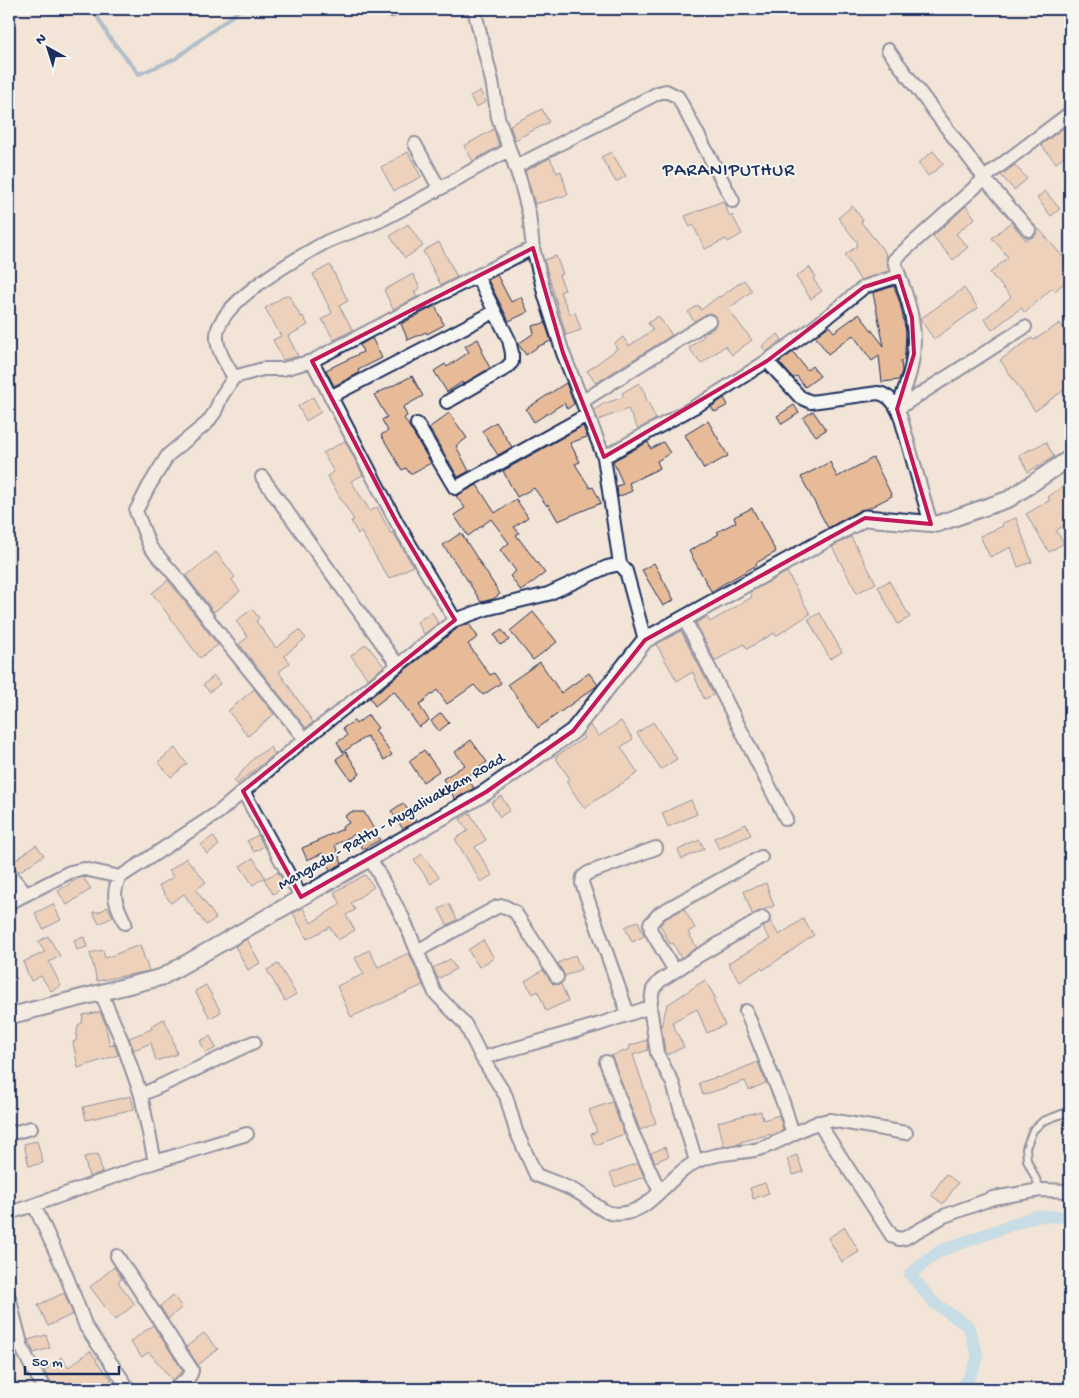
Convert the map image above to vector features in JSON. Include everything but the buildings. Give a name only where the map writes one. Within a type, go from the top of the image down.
[{"type":"street","points":[[474,9],[492,81],[498,117],[529,214],[533,248],[545,296],[563,353],[604,457],[620,564],[626,571],[645,640]]},
{"type":"street","points":[[888,50],[985,179],[1029,230]]},
{"type":"street","points":[[515,167],[658,93],[666,91],[678,97],[733,201]]},
{"type":"street","points":[[897,409],[910,379],[914,354],[912,318],[894,260],[985,179],[1070,113]]},
{"type":"street","points":[[415,144],[439,188]]},
{"type":"street","points":[[234,377],[217,342],[218,329],[226,314],[248,292],[327,242],[379,221],[509,150]]},
{"type":"street","points":[[305,738],[219,633],[179,580],[150,547],[136,512],[168,455],[207,423],[234,377],[263,369],[283,369],[312,361],[533,248]]},
{"type":"street","points":[[448,402],[506,368],[512,362],[509,340],[477,276]]},
{"type":"street","points":[[604,457],[705,400],[767,361],[812,329],[864,287],[899,276]]},
{"type":"street","points":[[332,396],[494,312]]},
{"type":"street","points":[[583,401],[709,321]]},
{"type":"street","points":[[897,409],[1025,327]]},
{"type":"street","points":[[312,361],[397,523],[455,620]]},
{"type":"street","points":[[767,361],[800,397],[811,402],[878,393],[884,394],[894,402],[931,524]]},
{"type":"street","points":[[417,424],[455,488],[587,415]]},
{"type":"street","name":"Mangadu - Pattu - Mugalivakkam Road","points":[[9,1016],[162,977],[486,792],[573,731],[645,640],[865,518],[937,524],[1009,499],[1070,458]]},
{"type":"street","points":[[262,477],[397,664]]},
{"type":"street","points":[[125,923],[114,894],[115,886],[120,877],[220,812],[305,738],[455,620],[486,609],[548,594],[607,567],[620,564]]},
{"type":"street","points":[[684,618],[786,819]]},
{"type":"street","points":[[243,791],[301,897]]},
{"type":"street","points":[[628,1014],[582,883],[588,873],[656,848]]},
{"type":"street","points":[[675,971],[651,931],[650,924],[652,920],[660,913],[761,857]]},
{"type":"street","points":[[370,858],[403,918],[435,993],[465,1024],[482,1058],[506,1096],[516,1132],[536,1175],[580,1194],[609,1213],[625,1213],[642,1207],[681,1171],[696,1162],[720,1155],[760,1148],[818,1122],[830,1120],[906,1133]]},
{"type":"street","points":[[9,903],[70,872],[84,869],[120,877]]},
{"type":"street","points":[[9,873],[26,894]]},
{"type":"street","points":[[417,951],[497,907],[504,906],[515,912],[557,977]]},
{"type":"street","points":[[696,1162],[673,1084],[657,1053],[650,1006],[652,989],[675,971],[763,918]]},
{"type":"street","points":[[101,994],[122,1041],[141,1095],[155,1162]]},
{"type":"street","points":[[482,1058],[600,1024],[650,1006]]},
{"type":"street","points":[[746,1011],[784,1105],[793,1134]]},
{"type":"street","points":[[141,1095],[254,1042]]},
{"type":"street","points":[[606,1062],[632,1130],[660,1192]]},
{"type":"street","points":[[818,1122],[892,1236],[899,1239],[905,1238],[944,1216],[994,1198],[1041,1190],[1070,1191]]},
{"type":"street","points":[[9,1134],[31,1128]]},
{"type":"street","points":[[9,1214],[155,1162],[246,1134]]},
{"type":"street","points":[[34,1205],[65,1272],[86,1327],[129,1389]]},
{"type":"street","points":[[118,1256],[192,1370],[192,1374],[188,1379],[173,1389]]},
{"type":"street","points":[[9,1297],[22,1348],[33,1370],[46,1389]]},
{"type":"lane","points":[[1041,1190],[1027,1160],[1026,1148],[1033,1130],[1043,1121],[1070,1111]]},
{"type":"highlighted area","points":[[533,248],[563,353],[604,457],[767,361],[864,287],[899,276],[912,318],[914,354],[897,409],[931,524],[865,518],[645,640],[573,731],[486,792],[301,897],[243,791],[455,620],[397,523],[312,361]]},
{"type":"waterway","points":[[9,14],[19,9]]},
{"type":"waterway","points":[[93,9],[109,37],[139,74],[175,59],[241,9]]},
{"type":"waterway","points":[[960,1389],[969,1378],[978,1357],[968,1326],[933,1302],[910,1274],[940,1251],[1036,1216],[1070,1217]]},
{"type":"district","name":"PARANIPUTHUR","points":[[729,171]]}]
